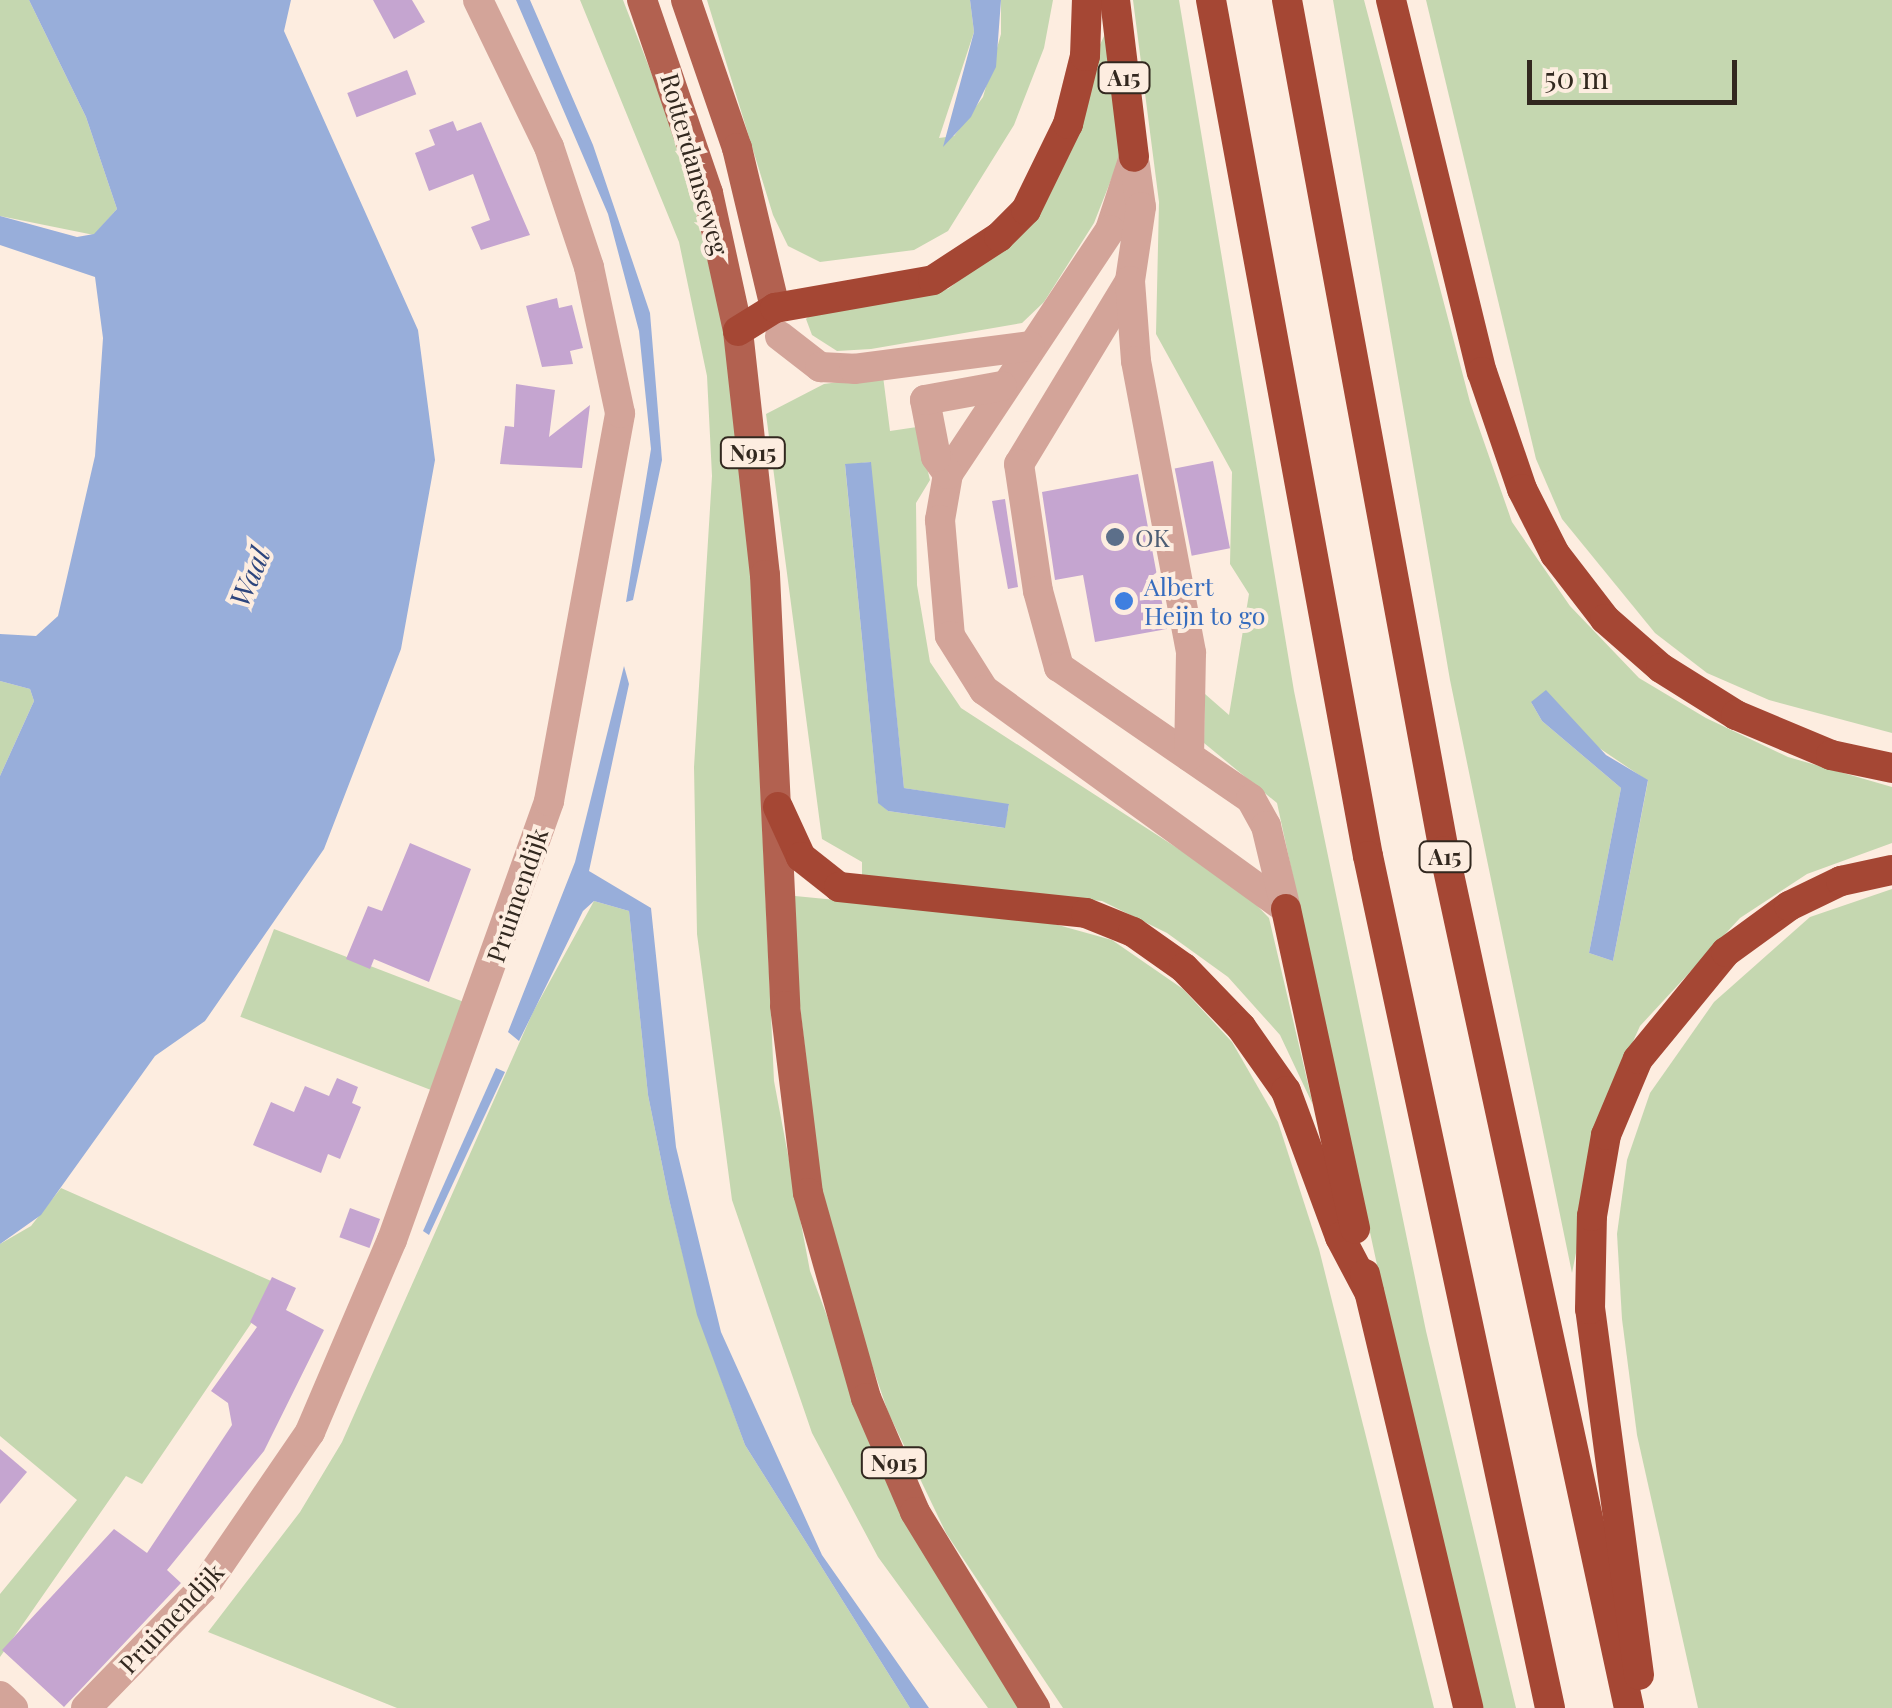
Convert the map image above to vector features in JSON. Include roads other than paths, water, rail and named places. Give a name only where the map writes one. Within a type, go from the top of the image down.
[{"type":"highway","name":"A15","points":[[738,331],[933,280],[999,238],[1026,210],[1068,124],[1085,56],[1087,0]]},
{"type":"highway","name":"A15","points":[[1115,0],[1134,157]]},
{"type":"highway","points":[[1211,0],[1368,856],[1550,1708]]},
{"type":"highway","name":"A15","points":[[1287,0],[1444,851],[1629,1708]]},
{"type":"highway","points":[[1391,0],[1482,372],[1522,489],[1555,554],[1606,619],[1660,668],[1736,714],[1831,755],[1892,768]]},
{"type":"highway","name":"A15","points":[[778,808],[800,857],[839,887],[1086,913],[1133,932],[1184,968],[1242,1028],[1286,1091],[1340,1237],[1369,1292]]},
{"type":"highway","points":[[1642,1708],[1590,1309],[1592,1216],[1606,1135],[1638,1059],[1726,952],[1789,906],[1841,881],[1892,870]]},
{"type":"highway","name":"A15","points":[[1286,909],[1369,1292],[1468,1708]]},
{"type":"main road","name":"Rotterdamseweg","points":[[642,0],[702,174],[738,331]]},
{"type":"main road","name":"Rotterdamseweg","points":[[686,0],[736,148],[777,322]]},
{"type":"main road","name":"N915","points":[[738,331],[761,525],[793,1086],[832,1290],[915,1512],[1035,1708]]},
{"type":"street","name":"Pruimendijk","points":[[86,1708],[204,1587],[310,1432],[392,1240],[549,801],[620,413],[590,267],[554,164],[478,0]]},
{"type":"street","name":"A15","points":[[1134,157],[1141,207],[1130,281],[1136,361],[1185,609],[1188,756]]},
{"type":"street","name":"A15","points":[[1134,157],[1110,230],[1002,386],[948,474],[940,520],[950,636],[963,666],[984,690],[1286,909]]},
{"type":"street","name":"A15","points":[[1130,281],[1019,464],[1059,667],[1251,799],[1266,826],[1286,909]]},
{"type":"street","points":[[777,322],[820,367],[854,370],[1030,346]]},
{"type":"street","name":"A15","points":[[948,474],[936,457],[925,400],[1002,386]]},
{"type":"street","points":[[0,1696],[14,1708]]},
{"type":"water","name":"Waal","points":[[29,0],[291,0],[284,31],[418,330],[435,460],[401,649],[324,849],[205,1021],[155,1056],[41,1215],[0,1244],[0,776],[34,701],[30,689],[0,681],[0,634],[36,636],[58,616],[95,456],[103,338],[95,277],[0,245],[0,216],[77,237],[94,234],[117,209],[86,117]]},
{"type":"water","points":[[516,0],[530,0],[593,145],[650,313],[662,460],[633,600],[626,602],[651,449],[639,331],[608,214]]},
{"type":"water","points":[[970,0],[1001,0],[996,67],[971,117],[943,147],[974,32]]},
{"type":"water","points":[[871,462],[904,788],[1009,804],[1005,828],[888,811],[878,803],[845,464]]},
{"type":"water","points":[[624,666],[629,684],[589,871],[651,908],[676,1147],[721,1332],[822,1555],[929,1708],[910,1708],[745,1445],[697,1315],[669,1199],[648,1095],[629,911],[594,901],[583,911],[519,1041],[508,1032],[575,862]]},
{"type":"water","points":[[1546,690],[1606,755],[1648,780],[1613,961],[1589,953],[1621,788],[1542,721],[1531,702]]},
{"type":"water","points":[[496,1068],[505,1072],[429,1235],[423,1231]]},
{"type":"place","name":"OK","points":[[1115,537]]},
{"type":"place","name":"Albert Heijn to go","points":[[1124,601]]}]
